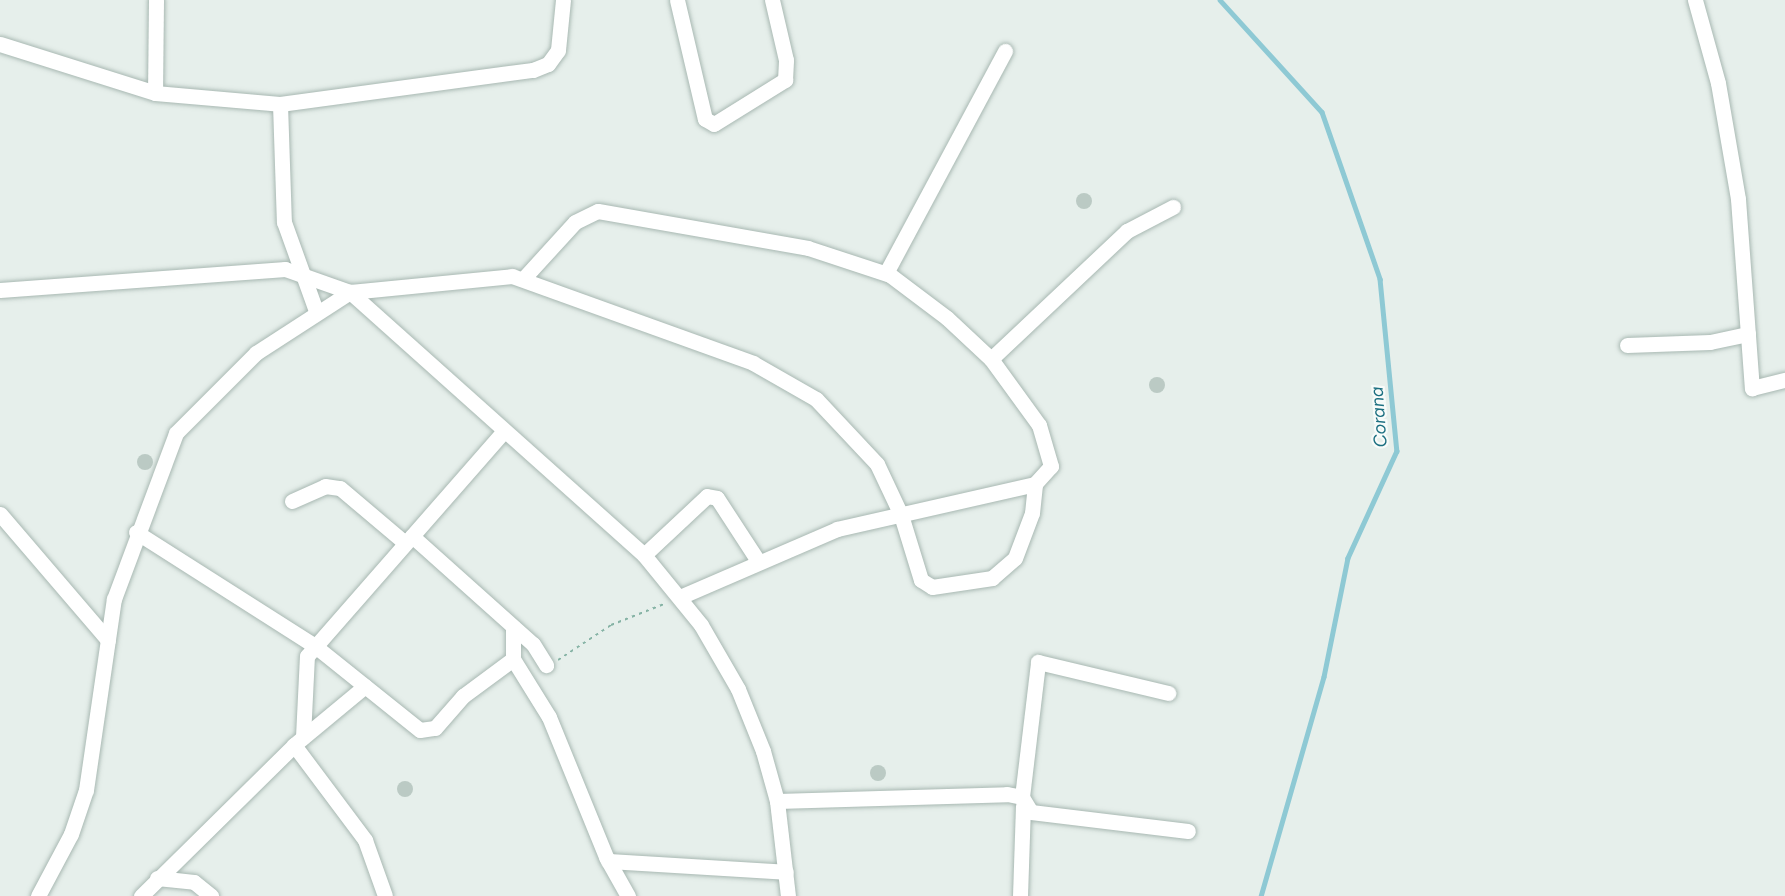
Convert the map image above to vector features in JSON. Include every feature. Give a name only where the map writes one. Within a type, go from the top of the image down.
[{"type":"street","points":[[155,93],[156,0]]},
{"type":"street","points":[[0,44],[155,93],[280,104],[533,70],[548,64],[558,50],[563,0]]},
{"type":"street","points":[[677,0],[702,109],[714,124],[785,80],[772,0]]},
{"type":"street","points":[[1695,0],[1718,83],[1738,199],[1752,388],[1785,380]]},
{"type":"street","points":[[886,273],[1005,51]]},
{"type":"street","points":[[280,104],[284,222],[298,271],[316,311]]},
{"type":"street","points":[[991,359],[1127,231],[1173,207]]},
{"type":"street","points":[[523,279],[575,222],[597,211],[808,248],[886,273],[947,318],[991,359],[1039,425],[1051,466],[1035,484],[837,529],[758,561],[680,597]]},
{"type":"street","points":[[0,290],[298,271],[350,292],[644,555],[680,597],[738,689],[777,801],[788,896]]},
{"type":"street","points":[[38,896],[71,834],[86,790],[114,599],[136,532],[176,433],[230,376],[316,311],[350,292],[442,279],[523,279],[753,363],[816,399],[877,464],[901,515],[921,580],[932,587],[979,581],[1015,558],[1032,513],[1035,484]]},
{"type":"street","points":[[1627,345],[1710,342],[1748,334]]},
{"type":"street","points":[[385,896],[365,840],[299,741],[305,666],[315,646],[504,431]]},
{"type":"street","points":[[292,501],[325,486],[340,488],[408,539],[513,627],[546,665]]},
{"type":"street","points":[[644,555],[706,496],[717,498],[758,561]]},
{"type":"street","points":[[0,514],[108,639]]},
{"type":"street","points":[[136,532],[315,646],[365,686],[401,719],[429,731],[463,696],[513,659]]},
{"type":"street","points":[[513,627],[513,659],[549,717],[608,861],[628,896]]},
{"type":"street","points":[[1020,896],[1022,801],[1038,662],[1168,693]]},
{"type":"street","points":[[141,896],[299,741],[365,686]]},
{"type":"street","points":[[777,801],[1022,801],[1032,812],[1188,831]]},
{"type":"street","points":[[608,861],[786,872]]},
{"type":"street","points":[[157,878],[194,882],[211,896]]},
{"type":"path","points":[[546,665],[577,652],[611,625],[680,597]]},
{"type":"building","points":[[1081,193],[1087,193],[1092,201],[1090,207],[1081,209],[1076,204],[1076,198]]},
{"type":"building","points":[[1154,377],[1160,377],[1165,385],[1163,391],[1154,393],[1149,388],[1149,382]]},
{"type":"building","points":[[142,454],[148,454],[153,462],[151,468],[142,470],[137,465],[137,459]]},
{"type":"building","points":[[875,765],[881,765],[886,773],[884,779],[875,781],[870,776],[870,770]]},
{"type":"building","points":[[402,781],[408,781],[413,789],[411,795],[402,797],[397,792],[397,786]]},
{"type":"waterway","name":"Corana","points":[[1220,0],[1322,112],[1380,279],[1397,451],[1348,558],[1324,677],[1261,896]]}]
